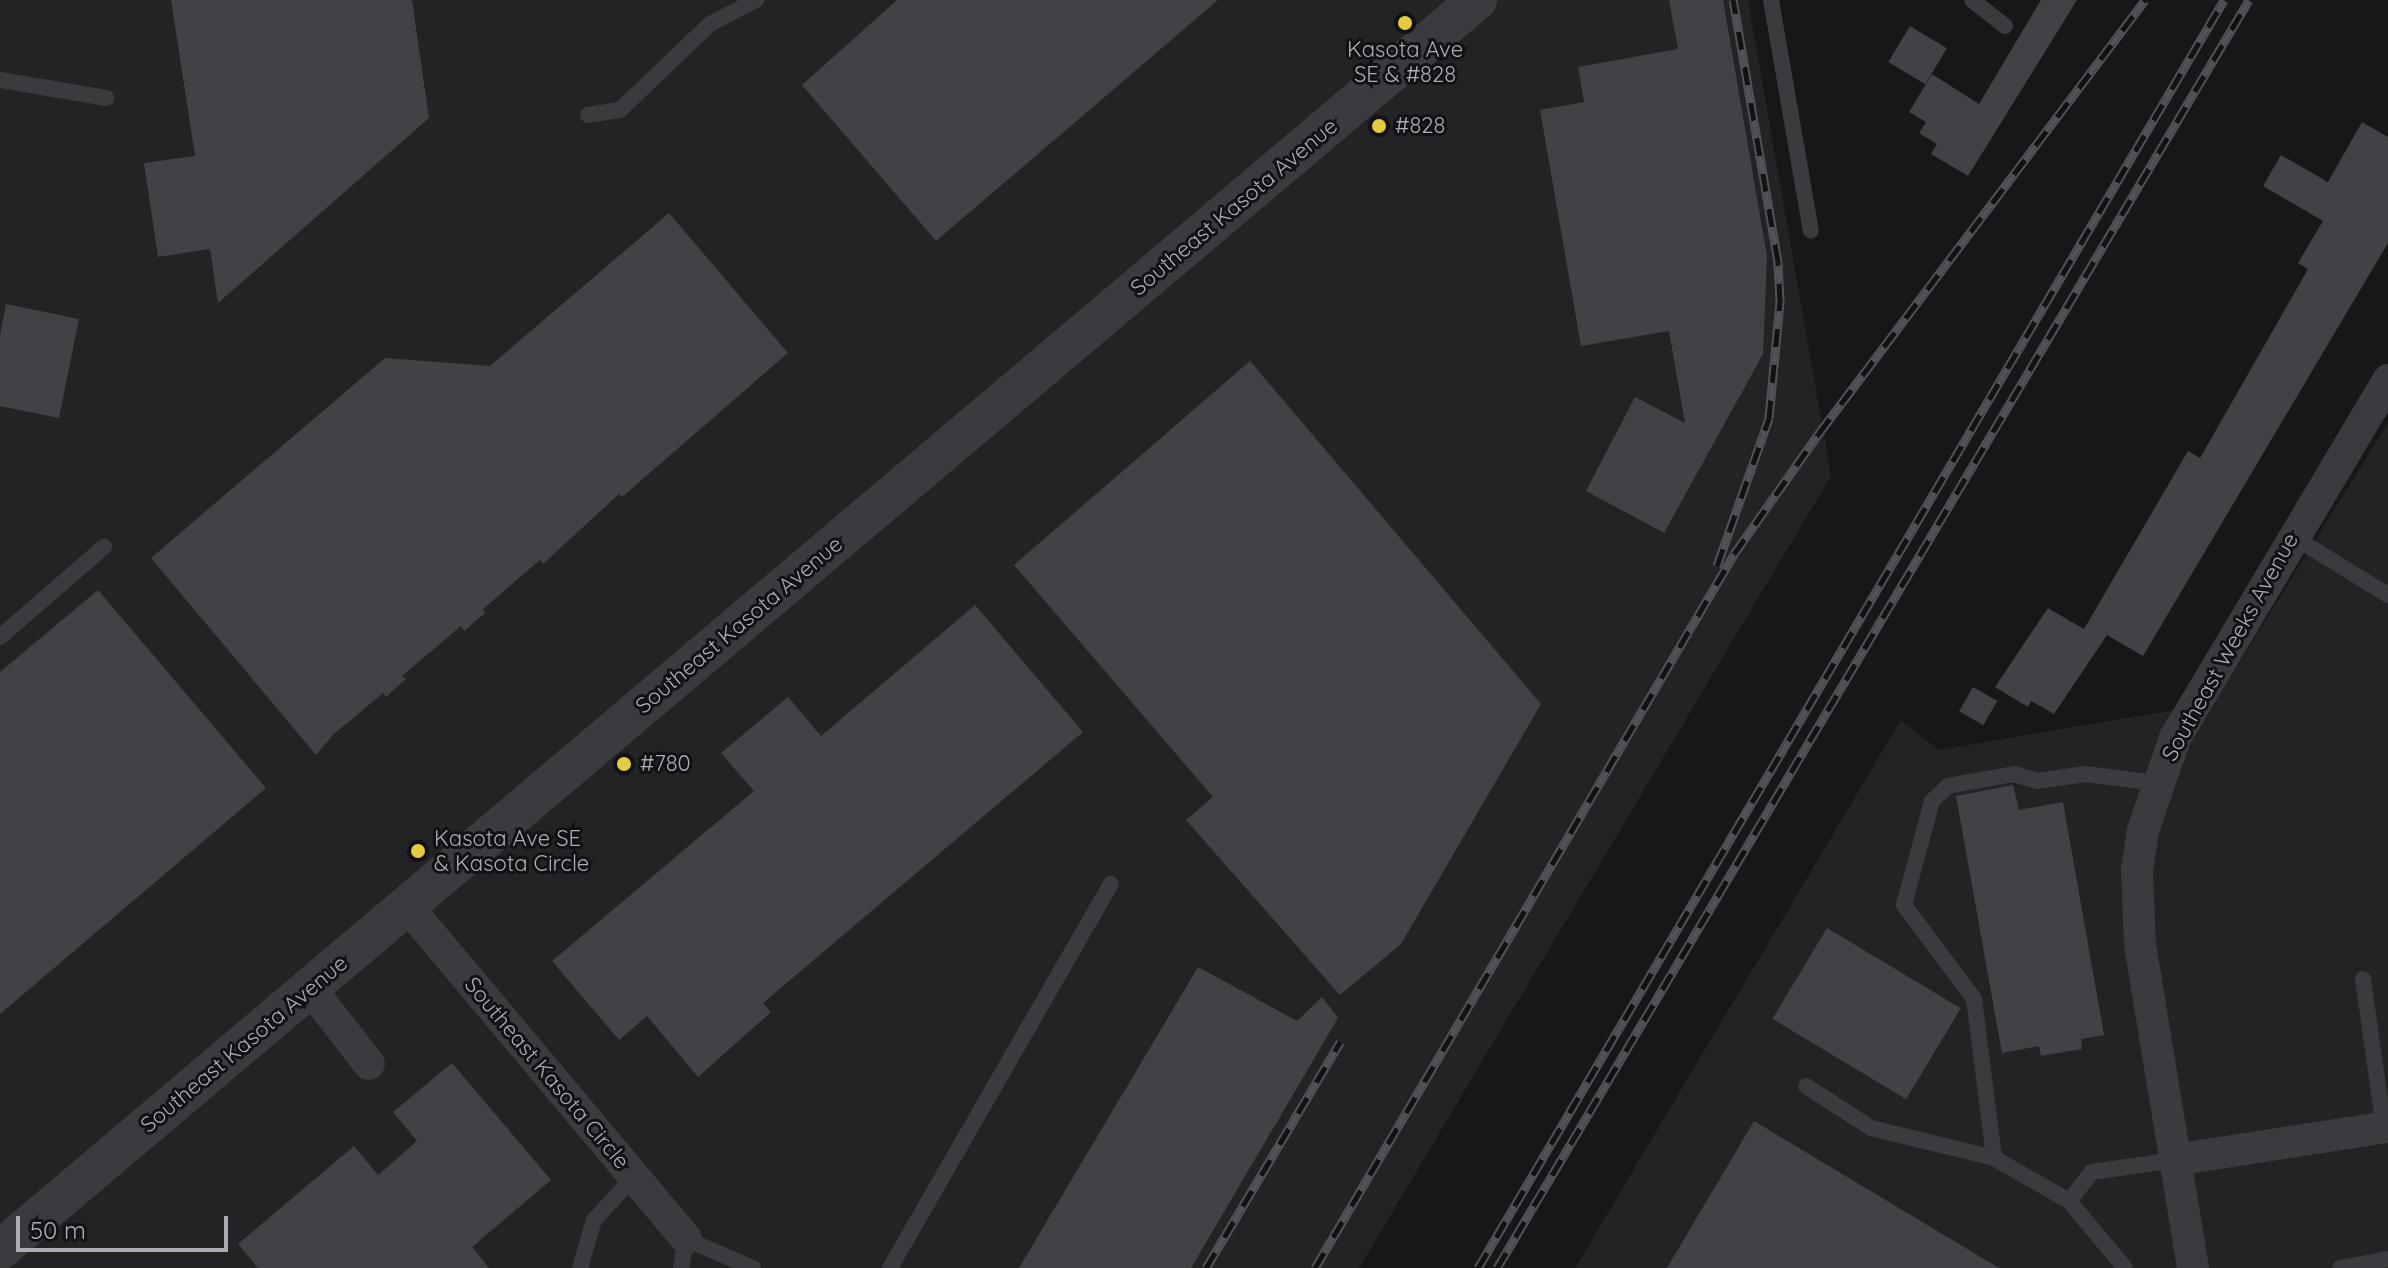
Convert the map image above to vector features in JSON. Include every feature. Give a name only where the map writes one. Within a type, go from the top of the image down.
[{"type":"street","name":"Southeast Kasota Avenue","points":[[0,1250],[1477,0]]},
{"type":"street","name":"Southeast Weeks Avenue","points":[[2193,1268],[2137,906],[2137,870],[2156,783],[2175,738],[2292,536],[2388,380]]},
{"type":"street","name":"Southeast Kasota Circle","points":[[407,906],[634,1177],[684,1254]]},
{"type":"street","points":[[310,988],[369,1064]]},
{"type":"street","points":[[2174,1160],[2386,1127]]},
{"type":"lane","points":[[588,115],[620,110],[710,24],[756,0]]},
{"type":"lane","points":[[1771,0],[1811,231]]},
{"type":"lane","points":[[1972,0],[2005,26]]},
{"type":"lane","points":[[0,80],[106,98]]},
{"type":"lane","points":[[2292,536],[2388,595]]},
{"type":"lane","points":[[0,637],[104,547]]},
{"type":"lane","points":[[1994,1158],[1974,999],[1904,905],[1932,801],[1948,786],[2014,774],[2037,781],[2086,774],[2156,783]]},
{"type":"lane","points":[[890,1268],[1111,884]]},
{"type":"lane","points":[[2363,979],[2386,1127]]},
{"type":"lane","points":[[1806,1086],[1871,1128],[1994,1158],[2069,1201],[2125,1268]]},
{"type":"lane","points":[[2069,1201],[2092,1172],[2174,1160]]},
{"type":"lane","points":[[580,1268],[594,1220],[634,1177]]},
{"type":"lane","points":[[684,1254],[753,1268]]},
{"type":"lane","points":[[2340,1268],[2388,1259]]},
{"type":"shaded area","points":[[0,0],[1748,0],[1831,476],[1359,1268],[0,1268]]},
{"type":"shaded area","points":[[2388,423],[2388,1268],[1575,1268],[1901,720],[1939,750],[2214,703]]},
{"type":"building","points":[[171,0],[412,0],[429,118],[218,303],[210,249],[158,257],[144,163],[195,156]]},
{"type":"building","points":[[897,0],[1218,0],[936,241],[802,85]]},
{"type":"building","points":[[1669,0],[1723,0],[1767,256],[1763,354],[1664,533],[1586,491],[1635,397],[1685,423],[1669,331],[1581,346],[1540,110],[1584,102],[1578,67],[1678,49]]},
{"type":"building","points":[[2041,0],[2077,0],[1968,176],[1931,154],[1937,144],[1919,133],[1926,122],[1909,112],[1932,74],[1979,104]]},
{"type":"building","points":[[1910,26],[1947,48],[1925,84],[1888,62]]},
{"type":"building","points":[[2362,122],[2388,137],[2388,243],[2143,656],[2107,635],[2054,714],[2031,701],[2028,707],[1995,687],[2048,608],[2084,629],[2188,451],[2200,458],[2308,269],[2298,263],[2323,221],[2263,186],[2281,155],[2328,182]]},
{"type":"building","points":[[669,213],[788,353],[622,497],[619,494],[543,564],[540,560],[483,609],[485,613],[464,631],[461,626],[402,676],[406,679],[386,697],[383,693],[334,734],[316,755],[151,558],[385,358],[490,366]]},
{"type":"building","points":[[6,304],[79,319],[59,418],[0,406],[0,336]]},
{"type":"building","points":[[1250,361],[1541,704],[1401,944],[1340,995],[1186,820],[1213,797],[1014,565]]},
{"type":"building","points":[[98,590],[266,788],[0,1014],[0,672]]},
{"type":"building","points":[[975,605],[1083,732],[763,1003],[771,1012],[698,1077],[647,1016],[619,1040],[552,961],[754,791],[721,753],[788,697],[821,736]]},
{"type":"building","points":[[1973,687],[1997,701],[1983,725],[1959,711]]},
{"type":"building","points":[[2013,785],[2019,810],[2063,802],[2104,1035],[2081,1039],[2082,1049],[2041,1056],[2039,1046],[2002,1053],[1956,796]]},
{"type":"building","points":[[1827,928],[1961,1008],[1906,1099],[1772,1019]]},
{"type":"building","points":[[1198,967],[1297,1021],[1322,997],[1338,1018],[1191,1268],[1019,1268]]},
{"type":"building","points":[[452,1063],[551,1180],[472,1247],[489,1268],[258,1268],[238,1244],[354,1146],[378,1175],[417,1141],[393,1112]]},
{"type":"building","points":[[1754,1121],[1999,1268],[1667,1268]]},
{"type":"railway","points":[[1717,566],[1769,418],[1780,301],[1778,262],[1733,0]]},
{"type":"railway","points":[[1315,1268],[1734,554],[1819,433],[2145,0]]},
{"type":"railway","points":[[1478,1268],[2224,0]]},
{"type":"railway","points":[[1497,1268],[2249,0]]},
{"type":"railway","points":[[1206,1268],[1340,1042]]},
{"type":"place","name":"Kasota Ave SE & #828","points":[[1405,23]]},
{"type":"place","name":"#828","points":[[1379,126]]},
{"type":"place","name":"#780","points":[[624,764]]},
{"type":"place","name":"Kasota Ave SE & Kasota Circle","points":[[418,851]]}]
